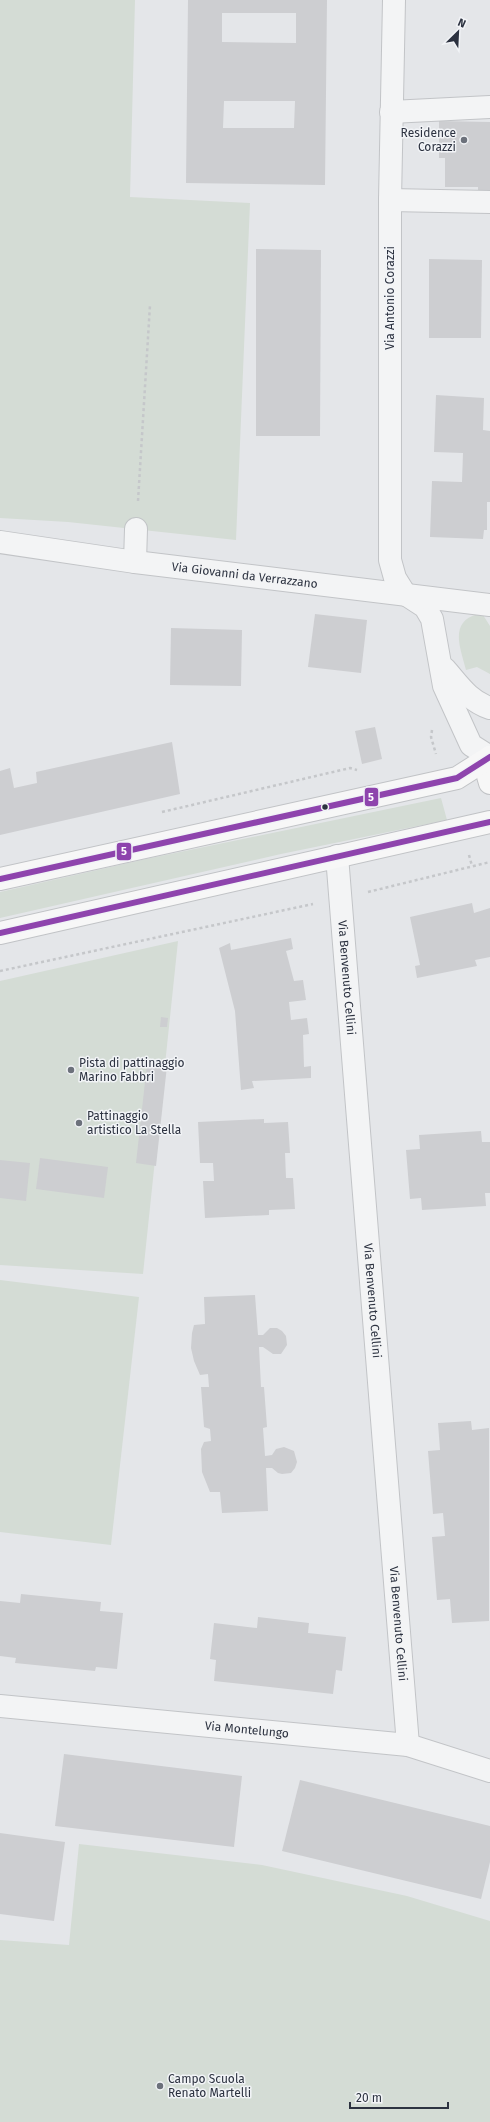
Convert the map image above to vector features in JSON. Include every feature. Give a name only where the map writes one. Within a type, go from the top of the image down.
[{"type":"main road","points":[[490,757],[488,776],[490,783]]},
{"type":"main road","points":[[0,879],[457,778],[490,757]]},
{"type":"main road","points":[[0,933],[490,822]]},
{"type":"street","name":"Via Antonio Corazzi","points":[[394,0],[390,200],[390,560],[395,578],[405,594]]},
{"type":"street","points":[[392,112],[490,107]]},
{"type":"street","points":[[390,200],[490,202]]},
{"type":"street","points":[[135,562],[136,530]]},
{"type":"street","name":"Via Giovanni da Verrazzano","points":[[0,542],[135,562],[490,605]]},
{"type":"street","points":[[405,594],[428,612],[433,625],[438,662],[444,686],[471,745],[490,757]]},
{"type":"street","points":[[438,662],[467,696],[478,704],[490,708]]},
{"type":"street","name":"Via Benvenuto Cellini","points":[[337,856],[408,1745]]},
{"type":"street","name":"Via Montelungo","points":[[0,1706],[408,1745],[490,1771]]},
{"type":"path","points":[[136,530],[150,306]]},
{"type":"path","points":[[432,723],[431,737],[438,757]]},
{"type":"path","points":[[155,813],[350,768],[362,771]]},
{"type":"path","points":[[362,894],[490,862]]},
{"type":"path","points":[[0,970],[313,904]]},
{"type":"shaded area","points":[[0,0],[135,0],[130,197],[250,203],[236,540],[68,522],[0,518]]},
{"type":"shaded area","points":[[478,614],[483,615],[490,626],[490,674],[477,667],[466,670],[460,645],[459,637],[463,623],[469,618]]},
{"type":"shaded area","points":[[441,798],[447,820],[281,854],[0,918],[0,892],[146,859]]},
{"type":"shaded area","name":"Pattinaggio artistico La Stella","points":[[178,941],[143,1274],[0,1265],[0,981]]},
{"type":"shaded area","points":[[0,1280],[139,1297],[111,1545],[0,1532]]},
{"type":"shaded area","points":[[79,1844],[262,1865],[407,1896],[490,1921],[490,2122],[0,2122],[0,1940],[69,1945]]},
{"type":"building","points":[[188,0],[327,0],[325,185],[186,183]],"holes":[[[222,13],[296,13],[296,43],[222,42]],[[224,101],[295,101],[294,128],[223,128]]]},
{"type":"building","name":"Residence Corazzi","points":[[439,121],[490,122],[490,191],[478,191],[478,187],[445,187],[445,158],[439,158]]},
{"type":"building","points":[[256,249],[321,250],[320,436],[256,436]]},
{"type":"building","points":[[429,259],[482,260],[481,338],[429,338]]},
{"type":"building","points":[[436,395],[484,398],[483,430],[490,431],[490,502],[487,502],[487,530],[484,530],[483,539],[430,537],[432,481],[462,482],[463,453],[434,452]]},
{"type":"building","points":[[315,614],[367,620],[361,673],[308,667]]},
{"type":"building","points":[[171,628],[242,630],[241,686],[170,685]]},
{"type":"building","points":[[375,727],[382,759],[362,764],[355,731]]},
{"type":"building","points":[[172,742],[180,794],[0,835],[0,771],[10,768],[14,788],[37,783],[36,772]]},
{"type":"building","points":[[472,903],[474,913],[490,908],[490,957],[475,960],[477,966],[417,978],[415,966],[420,965],[410,917]]},
{"type":"building","points":[[291,938],[293,949],[286,951],[294,981],[303,980],[306,1000],[289,1002],[291,1020],[307,1018],[309,1034],[303,1035],[304,1067],[311,1066],[311,1078],[252,1081],[254,1088],[241,1090],[235,1011],[219,948],[230,943],[231,950]]},
{"type":"building","points":[[161,1017],[168,1018],[167,1027],[160,1027]]},
{"type":"building","points":[[147,1064],[167,1066],[156,1166],[136,1163]]},
{"type":"building","points":[[264,1119],[264,1123],[288,1122],[290,1153],[285,1153],[286,1178],[293,1178],[295,1209],[269,1210],[269,1215],[205,1218],[203,1181],[214,1181],[213,1163],[200,1163],[198,1122]]},
{"type":"building","points":[[481,1131],[482,1142],[490,1142],[490,1193],[485,1193],[486,1206],[422,1210],[421,1198],[410,1199],[406,1150],[420,1149],[419,1135]]},
{"type":"building","points":[[40,1158],[108,1167],[104,1198],[36,1189]]},
{"type":"building","points":[[0,1160],[30,1163],[26,1201],[0,1198]]},
{"type":"building","points":[[255,1295],[258,1335],[263,1335],[270,1328],[277,1328],[286,1336],[287,1345],[281,1354],[273,1354],[263,1347],[259,1347],[261,1387],[264,1387],[267,1427],[263,1428],[265,1456],[272,1455],[276,1449],[284,1447],[294,1451],[297,1462],[291,1473],[282,1474],[278,1473],[272,1468],[266,1468],[268,1511],[222,1513],[220,1492],[210,1492],[202,1472],[201,1449],[204,1442],[211,1441],[210,1429],[204,1427],[201,1387],[209,1387],[208,1374],[200,1375],[194,1361],[191,1348],[192,1333],[194,1325],[205,1324],[204,1297]]},
{"type":"building","points":[[471,1421],[472,1430],[489,1428],[489,1621],[452,1623],[450,1599],[437,1600],[432,1537],[445,1536],[443,1513],[433,1514],[428,1451],[440,1450],[438,1423]]},
{"type":"building","points":[[21,1594],[101,1602],[100,1611],[123,1613],[117,1669],[96,1667],[95,1671],[15,1663],[16,1658],[0,1656],[0,1601],[20,1603]]},
{"type":"building","points":[[258,1617],[309,1623],[308,1633],[346,1637],[342,1671],[336,1670],[333,1694],[214,1681],[216,1660],[210,1659],[214,1623],[257,1628]]},
{"type":"building","points":[[64,1754],[242,1776],[234,1847],[55,1826]]},
{"type":"building","points":[[300,1780],[490,1826],[490,1862],[481,1899],[282,1851]]},
{"type":"building","points":[[0,1833],[65,1842],[54,1921],[0,1914]]},
{"type":"transit line","name":"5","points":[[0,879],[457,778],[490,757]]},
{"type":"transit line","name":"5","points":[[0,933],[490,822]]},
{"type":"place","name":"Residence Corazzi","points":[[464,140]]},
{"type":"place","name":"Pista di pattinaggio Marino Fabbri","points":[[71,1070]]},
{"type":"place","name":"Pattinaggio artistico La Stella","points":[[79,1123]]},
{"type":"place","name":"Campo Scuola Renato Martelli","points":[[160,2086]]}]
